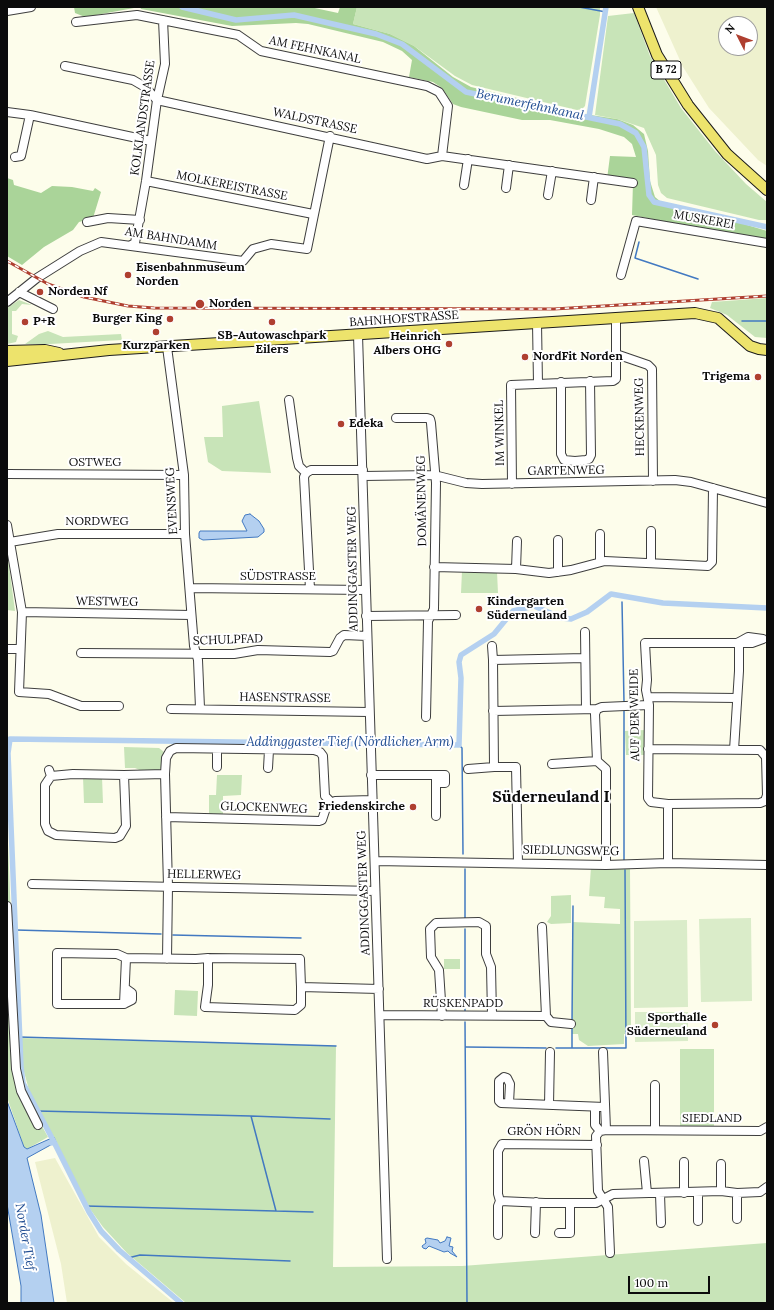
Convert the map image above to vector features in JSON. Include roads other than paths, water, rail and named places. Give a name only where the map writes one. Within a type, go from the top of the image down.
[{"type":"main road","name":"B 72","points":[[638,7],[657,55],[688,105],[727,154],[767,190]]},
{"type":"main road","name":"BAHNHOFSTRASSE","points":[[7,361],[42,358],[63,354],[701,313],[720,320],[754,348],[767,350]]},
{"type":"main road","name":"BAHNHOFSTRASSE","points":[[740,337],[752,342],[767,344]]},
{"type":"main road","name":"BAHNHOFSTRASSE","points":[[7,351],[45,350],[63,354]]},
{"type":"street","points":[[7,11],[31,7]]},
{"type":"street","name":"AM FEHNKANAL","points":[[76,22],[136,15],[238,35],[262,51],[428,86],[439,92],[448,106],[442,156]]},
{"type":"street","name":"KOLKLANDSTRASSE","points":[[131,245],[135,243],[140,220],[157,100],[165,64],[163,20]]},
{"type":"street","points":[[65,66],[133,80],[145,87],[157,100]]},
{"type":"street","name":"WALDSTRASSE","points":[[157,100],[330,136],[427,159],[442,156],[468,159],[633,183]]},
{"type":"street","points":[[7,112],[30,115],[151,140]]},
{"type":"street","points":[[14,157],[20,156],[30,115]]},
{"type":"street","points":[[313,214],[330,136]]},
{"type":"street","points":[[464,185],[468,159]]},
{"type":"street","points":[[506,188],[510,165]]},
{"type":"street","points":[[548,195],[552,171]]},
{"type":"street","points":[[591,200],[594,177]]},
{"type":"street","name":"MOLKEREISTRASSE","points":[[146,181],[313,214]]},
{"type":"street","name":"AM BAHNDAMM","points":[[7,302],[39,277],[91,245],[101,242],[243,261],[253,249],[271,244],[307,249],[313,214]]},
{"type":"street","points":[[87,222],[108,218],[140,220]]},
{"type":"street","name":"MUSKEREI","points":[[621,275],[636,221],[767,244]]},
{"type":"street","points":[[19,292],[53,309]]},
{"type":"street","points":[[537,324],[538,384],[613,381],[616,379],[616,318]]},
{"type":"street","name":"ADDINGGASTER WEG","points":[[358,335],[387,1259]]},
{"type":"street","name":"EVENSWEG","points":[[167,347],[184,475],[185,534],[194,646],[197,654]]},
{"type":"street","name":"HECKENWEG","points":[[616,354],[648,365],[652,369],[653,481]]},
{"type":"street","points":[[561,382],[562,458],[564,460],[575,461],[590,459],[591,456],[590,381]]},
{"type":"street","name":"IM WINKEL","points":[[512,484],[511,385],[538,384]]},
{"type":"street","points":[[289,400],[298,462],[299,466],[306,473],[304,477],[310,589]]},
{"type":"street","name":"DOMÄNENWEG","points":[[396,418],[430,419],[434,475],[434,609],[428,621],[426,717]]},
{"type":"street","name":"GARTENWEG","points":[[306,473],[310,470],[434,475],[466,483],[512,484],[675,480],[713,488],[767,503]]},
{"type":"street","name":"OSTWEG","points":[[7,474],[184,475]]},
{"type":"street","points":[[434,567],[516,569],[558,572],[600,562],[620,561],[684,566],[710,565],[713,488]]},
{"type":"street","points":[[7,525],[22,612],[19,649],[19,692],[49,694],[81,706],[120,706]]},
{"type":"street","points":[[651,531],[651,563]]},
{"type":"street","name":"NORDWEG","points":[[10,542],[58,534],[185,534]]},
{"type":"street","points":[[600,534],[600,562]]},
{"type":"street","points":[[558,540],[558,572]]},
{"type":"street","points":[[516,541],[516,569]]},
{"type":"street","name":"SÜDSTRASSE","points":[[190,588],[366,590]]},
{"type":"street","name":"WESTWEG","points":[[22,612],[192,615]]},
{"type":"street","points":[[366,616],[456,615]]},
{"type":"street","points":[[585,632],[586,709]]},
{"type":"street","name":"SCHULPFAD","points":[[81,653],[243,654],[258,650],[330,652],[333,651],[340,638],[344,635],[367,636]]},
{"type":"street","name":"AUF DER WEIDE","points":[[668,804],[651,802],[648,798],[648,701],[646,690],[648,680],[645,643],[739,642],[752,644],[765,639]]},
{"type":"street","points":[[734,750],[739,642]]},
{"type":"street","points":[[492,646],[494,767]]},
{"type":"street","points":[[7,649],[19,649]]},
{"type":"street","points":[[197,654],[200,708]]},
{"type":"street","points":[[493,660],[585,658]]},
{"type":"street","points":[[493,710],[597,709],[602,707],[648,701],[737,698]]},
{"type":"street","name":"HASENSTRASSE","points":[[171,709],[200,708],[369,712]]},
{"type":"street","points":[[597,709],[595,714],[597,761]]},
{"type":"street","points":[[167,958],[168,886],[165,774],[166,758],[170,751],[176,748],[314,750],[320,752],[322,756],[325,796],[331,802],[372,800]]},
{"type":"street","points":[[217,749],[217,767]]},
{"type":"street","points":[[648,749],[760,750],[764,752],[766,757],[767,795],[765,801],[760,804],[668,804],[668,863]]},
{"type":"street","points":[[268,750],[268,768]]},
{"type":"street","points":[[552,764],[597,761],[606,769],[606,865]]},
{"type":"street","points":[[468,769],[516,767],[518,863]]},
{"type":"street","points":[[124,775],[126,826],[120,836],[115,838],[56,835],[48,831],[46,824],[45,785],[50,773],[124,775],[165,774]]},
{"type":"street","points":[[371,775],[436,775],[436,816]]},
{"type":"street","name":"GLOCKENWEG","points":[[166,818],[319,821],[322,820],[325,809],[331,802]]},
{"type":"street","name":"SIEDLUNGSWEG","points":[[375,860],[606,865],[668,863],[767,865]]},
{"type":"street","name":"HELLERWEG","points":[[32,884],[375,891]]},
{"type":"street","points":[[7,906],[16,1069],[21,1091],[38,1125]]},
{"type":"street","points":[[442,1016],[439,970],[432,957],[430,929],[436,923],[479,922],[486,926],[486,954],[491,967],[492,1015]]},
{"type":"street","points":[[542,927],[546,1016],[551,1022],[571,1024]]},
{"type":"street","points":[[126,958],[124,1004],[58,1004],[57,953],[117,954],[126,958],[205,958],[300,960],[301,1005],[295,1010],[205,1007],[205,996],[208,985],[205,958]]},
{"type":"street","points":[[301,987],[379,989]]},
{"type":"street","name":"RÜSKENPADD","points":[[380,1015],[546,1016]]},
{"type":"street","points":[[550,1052],[550,1105]]},
{"type":"street","points":[[603,1052],[605,1107],[603,1130],[596,1136],[596,1144],[598,1191],[604,1198],[608,1207],[610,1253]]},
{"type":"street","points":[[655,1085],[655,1130]]},
{"type":"street","points":[[509,1103],[513,1105],[605,1107]]},
{"type":"street","points":[[595,1107],[595,1125],[603,1130]]},
{"type":"street","name":"SIEDLAND","points":[[603,1130],[760,1131],[766,1129]]},
{"type":"street","name":"GRÖN HÖRN","points":[[498,1235],[498,1206],[500,1201],[498,1194],[498,1151],[502,1144],[596,1144]]},
{"type":"street","points":[[644,1161],[647,1193]]},
{"type":"street","points":[[684,1162],[684,1193]]},
{"type":"street","points":[[721,1164],[721,1191]]},
{"type":"street","points":[[500,1201],[596,1203],[613,1194],[698,1193],[721,1191],[737,1193],[760,1192],[766,1190]]},
{"type":"street","points":[[698,1193],[698,1221]]},
{"type":"street","points":[[737,1193],[737,1219]]},
{"type":"street","points":[[660,1194],[661,1224]]},
{"type":"street","points":[[535,1233],[536,1202]]},
{"type":"street","points":[[559,1233],[570,1233],[570,1202]]},
{"type":"water","points":[[250,514],[259,521],[264,529],[264,532],[258,537],[203,540],[199,538],[200,531],[247,531],[242,521],[245,515]]},
{"type":"water","name":"Norder Tief","points":[[7,1101],[24,1147],[27,1149],[54,1137],[56,1142],[27,1158],[41,1215],[54,1303],[21,1303],[21,1286],[7,1204]]},
{"type":"water","points":[[447,1237],[451,1238],[449,1246],[453,1247],[452,1251],[457,1257],[448,1251],[444,1252],[429,1246],[426,1249],[422,1246],[426,1243],[425,1239],[427,1238],[438,1240],[440,1243],[445,1241]]},
{"type":"waterway","name":"Berumerfehnkanal","points":[[182,7],[236,20],[294,15],[376,34],[402,44],[466,92],[620,124],[636,133],[644,147],[649,195],[654,202],[767,227]]},
{"type":"waterway","points":[[579,7],[606,12]]},
{"type":"waterway","points":[[589,117],[606,7]]},
{"type":"waterway","points":[[639,242],[635,258],[698,279]]},
{"type":"waterway","points":[[742,321],[767,321]]},
{"type":"waterway","name":"Addinggaster Tief (Nördlicher Arm)","points":[[51,1143],[54,1142],[23,1083],[21,1067],[8,753],[10,739],[459,745],[461,678],[459,662],[461,655],[494,634],[513,611],[534,606],[562,618],[571,619],[587,612],[611,594],[663,603],[767,608]]},
{"type":"waterway","points":[[622,602],[624,702]]},
{"type":"waterway","points":[[624,709],[624,860]]},
{"type":"waterway","points":[[459,745],[462,748],[463,854]]},
{"type":"waterway","points":[[465,869],[465,919]]},
{"type":"waterway","points":[[572,1048],[626,1048],[625,870]]},
{"type":"waterway","points":[[572,1022],[573,906]]},
{"type":"waterway","points":[[465,929],[465,1012]]},
{"type":"waterway","points":[[16,930],[161,934]]},
{"type":"waterway","points":[[173,935],[301,938]]},
{"type":"waterway","points":[[465,1022],[467,1303]]},
{"type":"waterway","points":[[556,1048],[572,1048],[572,1026]]},
{"type":"waterway","points":[[19,1037],[336,1046]]},
{"type":"waterway","points":[[466,1047],[546,1048]]},
{"type":"waterway","points":[[37,1111],[251,1116],[276,1211]]},
{"type":"waterway","points":[[251,1116],[330,1119]]},
{"type":"waterway","points":[[54,1142],[89,1212],[101,1231],[119,1250],[181,1303]]},
{"type":"waterway","points":[[86,1206],[313,1212]]},
{"type":"waterway","points":[[128,1258],[140,1255],[290,1261]]},
{"type":"railway","points":[[7,261],[48,284],[84,297],[128,306],[154,308],[554,309],[767,296]]},
{"type":"place","name":"Eisenbahnmuseum Norden","points":[[128,275]]},
{"type":"place","name":"Norden Nf","points":[[40,292]]},
{"type":"place","name":"Norden","points":[[200,304]]},
{"type":"place","name":"Burger King","points":[[170,319]]},
{"type":"place","name":"P+R","points":[[25,322]]},
{"type":"place","name":"SB-Autowaschpark Eilers","points":[[272,322]]},
{"type":"place","name":"Kurzparken","points":[[156,332]]},
{"type":"place","name":"Heinrich Albers OHG","points":[[449,344]]},
{"type":"place","name":"NordFit Norden","points":[[525,357]]},
{"type":"place","name":"Trigema","points":[[758,377]]},
{"type":"place","name":"Edeka","points":[[341,424]]},
{"type":"place","name":"Kindergarten Süderneuland","points":[[479,609]]},
{"type":"place","name":"Friedenskirche","points":[[413,807]]},
{"type":"place","name":"Sporthalle Süderneuland","points":[[715,1025]]},
{"type":"district","name":"Süderneuland I","points":[[551,797]]}]
